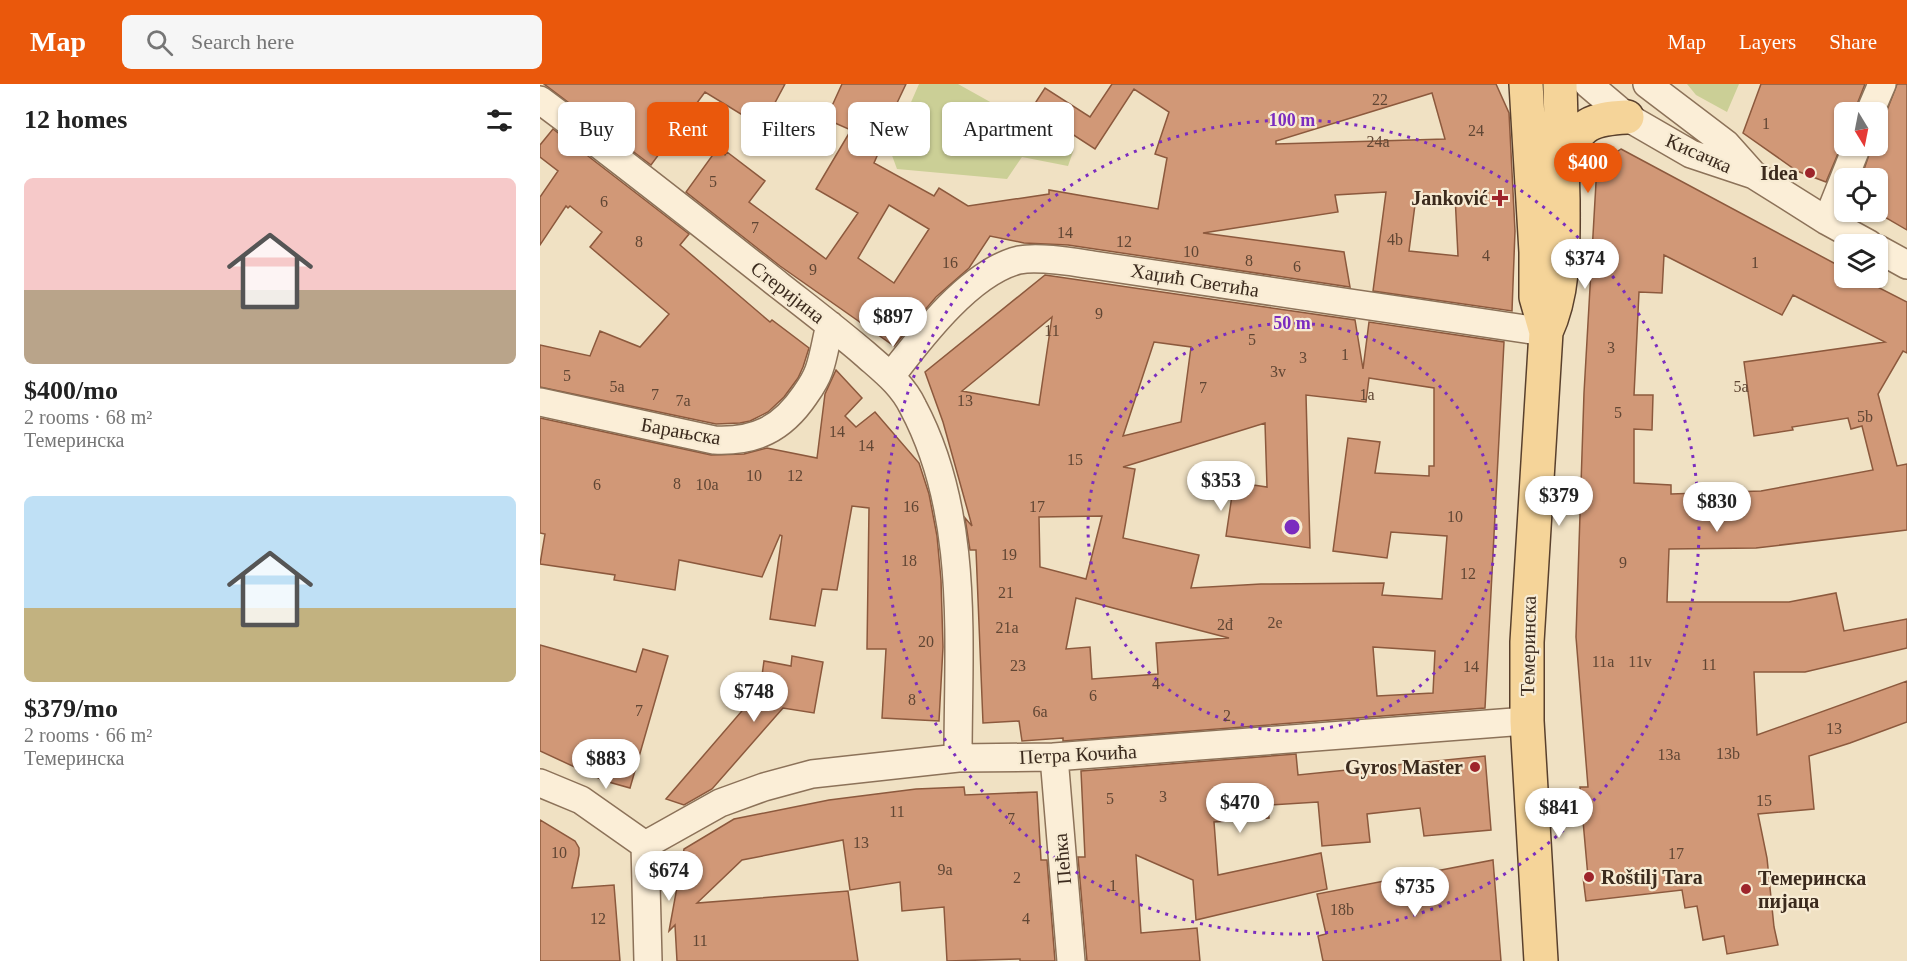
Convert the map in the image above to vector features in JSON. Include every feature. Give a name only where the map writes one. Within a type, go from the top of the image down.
[{"type":"main road","name":"Темеринска","points":[[1526,84],[1536,252],[1536,297],[1546,332],[1527,642],[1527,721],[1540,961]]},
{"type":"main road","name":"Темеринска","points":[[1546,332],[1554,315],[1559,290],[1563,234],[1560,84]]},
{"type":"main road","points":[[1562,155],[1578,132],[1590,123],[1627,117]]},
{"type":"street","name":"Кисачка","points":[[1588,84],[1627,117],[1691,154],[1754,175],[1851,234]]},
{"type":"street","name":"Кисачка","points":[[1647,84],[1726,144],[1754,175]]},
{"type":"street","points":[[1874,102],[1882,84]]},
{"type":"street","name":"Стеријина","points":[[540,100],[830,325],[891,376],[914,407],[936,460],[954,549],[959,595],[958,758]]},
{"type":"street","points":[[1827,221],[1853,156]]},
{"type":"street","points":[[1888,255],[1907,265]]},
{"type":"street","name":"Хаџић Светића","points":[[891,376],[958,296],[994,270],[1020,260],[1056,260],[1093,265],[1546,332]]},
{"type":"street","name":"Барањска","points":[[540,402],[714,440],[734,441],[753,436],[784,420],[802,399],[818,373],[830,325]]},
{"type":"street","name":"Петра Кочића","points":[[645,845],[720,804],[764,787],[812,774],[958,758],[1054,757],[1527,721]]},
{"type":"street","name":"Пећка","points":[[1054,757],[1071,961]]},
{"type":"street","points":[[540,783],[581,800],[645,845],[648,961]]},
{"type":"green space","points":[[919,84],[958,84],[990,102],[942,102],[942,156],[1072,156],[1068,166],[1022,157],[1007,179],[897,169],[892,156],[930,156],[930,102],[911,102]]},
{"type":"green space","points":[[1687,84],[1739,84],[1727,112],[1696,95]]},
{"type":"building","points":[[544,84],[785,84],[775,102],[741,102],[741,114],[729,107],[729,102],[721,102],[705,92],[698,102],[647,102],[647,156],[658,156],[651,165],[635,153],[635,102],[568,102]]},
{"type":"building","points":[[842,84],[906,84],[897,102],[848,102],[848,129],[836,123],[836,102],[834,102]]},
{"type":"building","points":[[1112,84],[1496,84],[1509,113],[1515,231],[1512,311],[1373,291],[1386,192],[1335,195],[1338,212],[1203,233],[1344,252],[1350,287],[1068,245],[1024,243],[990,236],[969,268],[936,297],[894,346],[780,266],[686,192],[712,156],[729,156],[729,154],[765,181],[749,202],[826,259],[858,213],[816,189],[848,135],[848,156],[877,156],[874,163],[934,196],[939,188],[968,206],[1049,194],[1049,190],[1158,209],[1167,158],[1155,154],[1169,112],[1134,89],[1095,149],[1074,135],[1074,107],[1090,117]],"holes":[[[1432,93],[1445,139],[1276,144],[1276,141]],[[1455,195],[1458,256],[1409,251],[1416,197]],[[889,205],[929,229],[894,283],[858,258]]]},
{"type":"building","points":[[1761,84],[1865,84],[1858,102],[1834,102],[1834,156],[1837,156],[1826,182],[1797,171],[1743,133]]},
{"type":"building","points":[[1897,84],[1907,84],[1907,230],[1888,219],[1888,168],[1864,168],[1869,156],[1888,156],[1888,108]]},
{"type":"building","points":[[1045,88],[1067,102],[1036,102]]},
{"type":"building","points":[[553,129],[558,133],[558,156],[588,156],[689,234],[680,245],[770,322],[772,320],[809,348],[798,378],[784,397],[768,412],[750,421],[716,424],[540,387],[540,345],[590,356],[600,331],[640,347],[669,314],[590,247],[602,232],[570,206],[568,208],[566,206],[540,245],[540,197],[558,171],[540,157],[540,145]]},
{"type":"building","points":[[1621,149],[1834,263],[1834,288],[1880,288],[1907,302],[1907,353],[1903,351],[1878,394],[1897,466],[1907,464],[1907,530],[1756,548],[1669,549],[1667,602],[1789,602],[1836,593],[1844,631],[1907,619],[1907,648],[1805,672],[1754,672],[1757,735],[1907,681],[1907,722],[1809,756],[1814,809],[1758,814],[1767,858],[1778,945],[1727,954],[1724,936],[1703,940],[1697,906],[1685,908],[1682,890],[1586,901],[1583,877],[1588,877],[1580,787],[1588,787],[1576,637],[1584,393],[1597,165]],"holes":[[[1664,255],[1782,315],[1793,295],[1885,342],[1744,362],[1754,436],[1848,418],[1851,429],[1862,426],[1873,470],[1761,491],[1671,494],[1671,485],[1634,483],[1634,429],[1652,430],[1653,395],[1634,395],[1639,292],[1662,293]]]},
{"type":"building","points":[[1045,275],[1355,320],[1363,369],[1369,322],[1504,342],[1485,708],[1063,741],[1063,738],[1022,741],[1019,721],[983,723],[976,550],[970,550],[965,518],[972,526],[943,422],[925,372]],"holes":[[[1052,317],[1039,405],[962,391]],[[1154,342],[1191,347],[1181,422],[1123,436]],[[1369,378],[1434,388],[1434,466],[1429,466],[1429,476],[1375,473],[1380,442],[1348,438],[1333,551],[1387,558],[1391,532],[1447,536],[1442,599],[1382,595],[1384,583],[1261,584],[1191,588],[1199,555],[1123,538],[1135,469],[1123,467],[1265,423],[1267,487],[1234,482],[1226,536],[1310,548],[1306,395],[1366,402]],[[1102,516],[1086,579],[1040,567],[1039,517]],[[1076,598],[1229,638],[1156,643],[1158,674],[1092,679],[1090,647],[1066,649]],[[1373,647],[1435,651],[1433,693],[1377,696]]]},
{"type":"building","points":[[836,370],[862,398],[845,416],[856,427],[875,412],[919,463],[929,494],[937,536],[941,580],[943,647],[939,721],[882,718],[886,649],[867,649],[869,508],[852,506],[837,590],[822,589],[815,626],[770,619],[782,536],[780,535],[762,577],[679,560],[675,590],[614,580],[615,575],[540,564],[545,534],[540,533],[540,418],[711,455],[744,454],[767,448],[817,458],[825,394]]},
{"type":"building","points":[[540,645],[636,672],[643,649],[668,656],[630,788],[605,781],[540,751]]},
{"type":"building","points":[[792,656],[823,662],[814,713],[783,708],[712,789],[684,805],[666,799],[760,690],[764,661],[791,666]]},
{"type":"building","points":[[1296,754],[1298,775],[1485,756],[1491,830],[1424,836],[1420,808],[1367,814],[1370,842],[1322,846],[1318,802],[1268,805],[1269,818],[1214,822],[1218,875],[1321,853],[1327,889],[1196,920],[1193,880],[1136,855],[1141,933],[1197,928],[1200,961],[1087,961],[1078,857],[1085,857],[1081,771]]},
{"type":"building","points":[[964,787],[965,795],[1037,792],[1041,860],[1047,860],[1055,961],[1020,961],[1020,959],[947,961],[944,907],[902,911],[900,882],[850,890],[843,840],[742,860],[697,903],[848,891],[858,961],[677,961],[675,925],[669,931],[684,849],[734,819],[829,800],[916,789]]},
{"type":"building","points":[[540,820],[575,841],[579,848],[572,888],[614,885],[620,961],[540,961]]},
{"type":"building","points":[[1493,860],[1501,961],[1323,961],[1318,936],[1326,934],[1317,894]]},
{"type":"place","name":"Idea","points":[[1810,173]]},
{"type":"place","name":"Janković","points":[[1500,198]]},
{"type":"place","name":"Gyros Master","points":[[1475,767]]},
{"type":"place","name":"Roštilj Tara","points":[[1589,877]]},
{"type":"place","name":"Темеринска пијаца","points":[[1746,889]]}]
